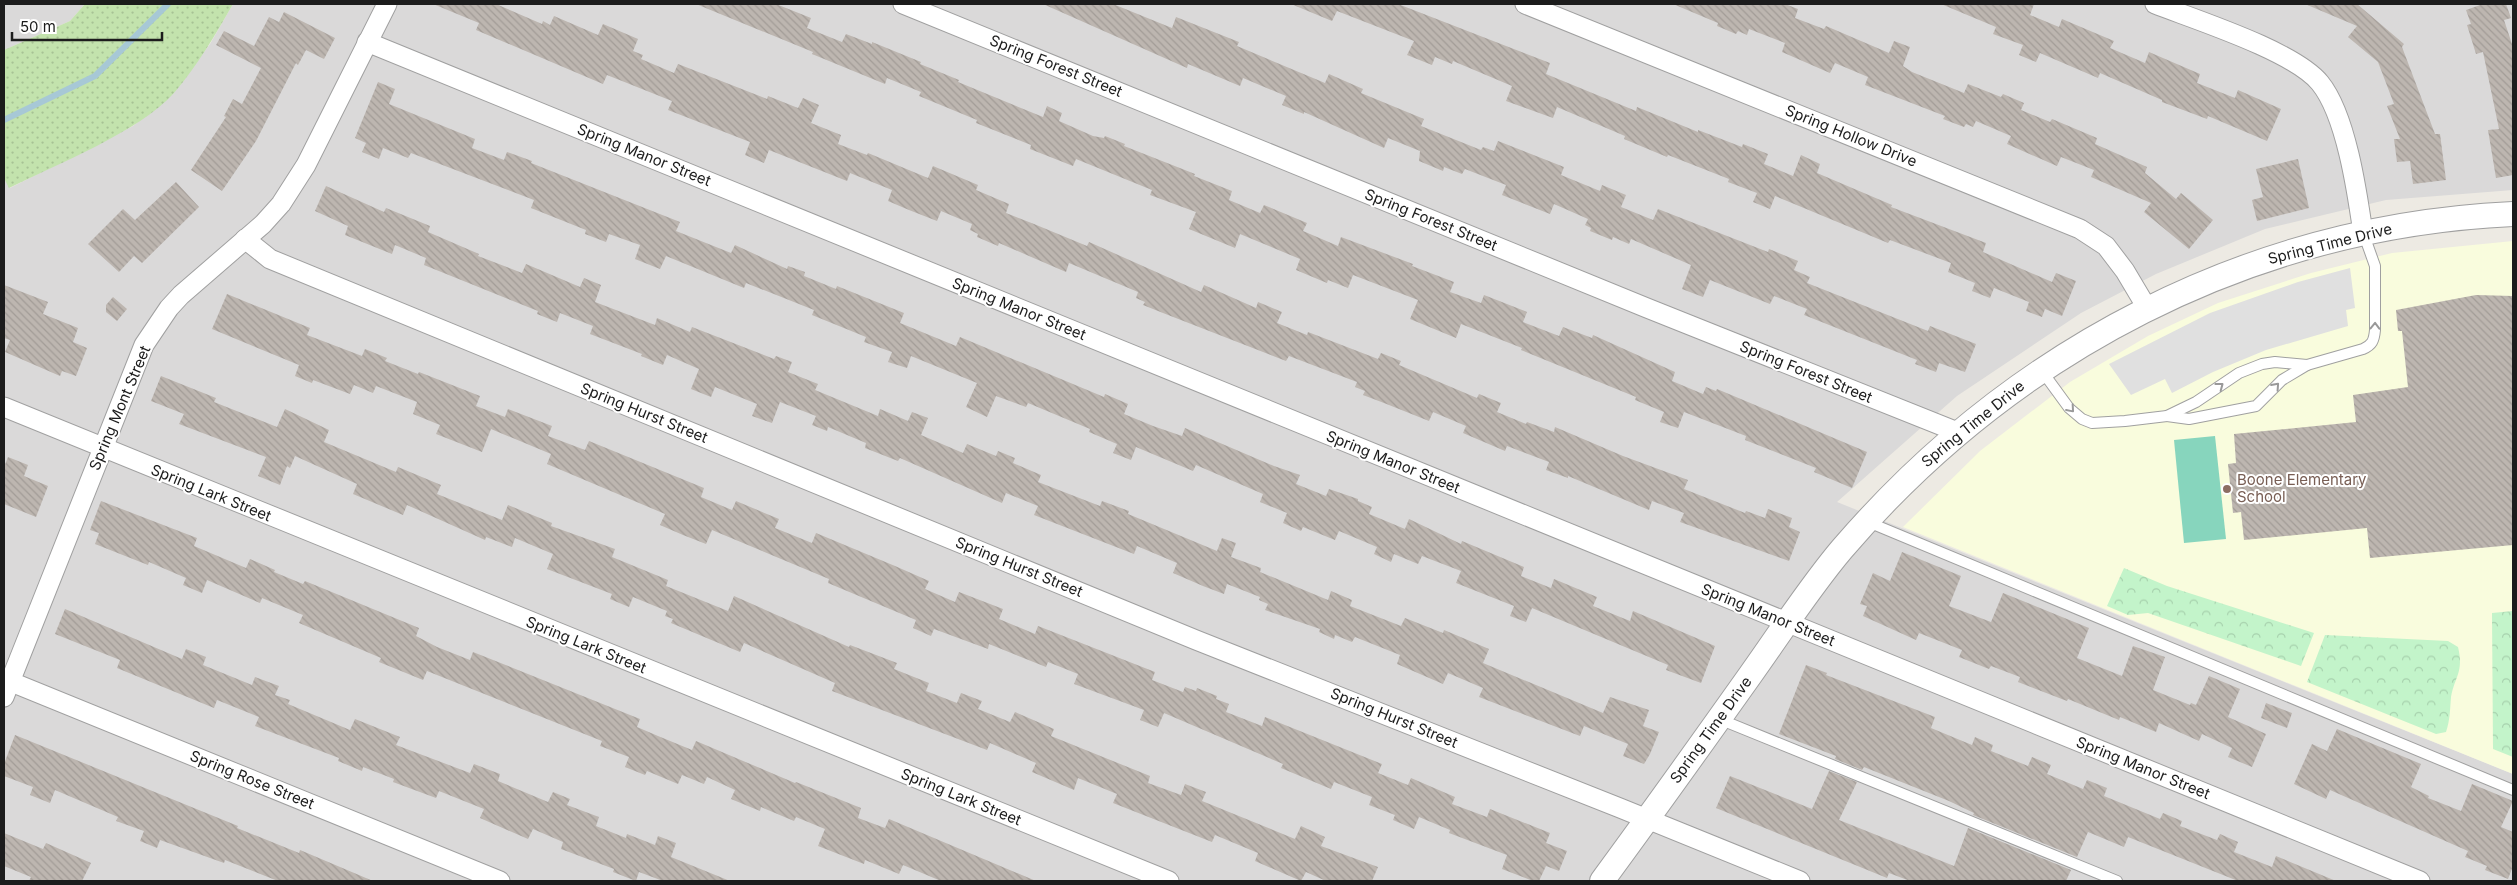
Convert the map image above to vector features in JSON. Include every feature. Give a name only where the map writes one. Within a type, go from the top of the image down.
[{"type":"street","name":"Spring Mont Street","points":[[6,686],[144,345],[169,308],[263,224],[281,204],[306,166],[387,4]]},
{"type":"street","name":"Spring Forest Street","points":[[903,4],[1638,305],[1960,433]]},
{"type":"street","name":"Spring Hollow Drive","points":[[1525,4],[2080,229],[2106,246],[2125,271],[2147,308]]},
{"type":"street","points":[[2155,4],[2280,54],[2306,69],[2320,83],[2333,104],[2340,124],[2358,202],[2363,233]]},
{"type":"street","name":"Spring Manor Street","points":[[367,42],[2420,881]]},
{"type":"street","name":"Spring Time Drive","points":[[1602,881],[1840,552],[1904,482],[2014,389],[2108,329],[2147,308],[2197,285],[2264,260],[2363,233],[2458,218],[2513,214]]},
{"type":"street","name":"Spring Hurst Street","points":[[244,239],[270,259],[1187,636],[1800,881]]},
{"type":"street","name":"Spring Lark Street","points":[[4,407],[1169,881]]},
{"type":"street","name":"Spring Rose Street","points":[[6,686],[500,881]]},
{"type":"lane","points":[[2041,370],[2069,408],[2082,419],[2092,422],[2167,416],[2188,419],[2256,406],[2282,380],[2307,365],[2363,349],[2370,346],[2374,340],[2375,266],[2363,233]]},
{"type":"lane","points":[[2167,416],[2196,402],[2226,381],[2250,368],[2275,362],[2307,365]]},
{"type":"lane","points":[[1867,522],[2513,790]]},
{"type":"lane","points":[[1719,719],[2117,881]]},
{"type":"shaded area","points":[[4,4],[85,4],[70,21],[4,50]]},
{"type":"shaded area","points":[[233,4],[2513,4],[2513,190],[2386,200],[2265,229],[2156,274],[2081,313],[1957,396],[1837,502],[2513,774],[2513,881],[4,881],[4,178],[10,188],[133,126],[173,94],[210,44]]},
{"type":"shaded area","name":"Boone Elementary School","points":[[2513,241],[2513,774],[1903,527],[1980,451],[2070,382],[2148,336],[2218,303],[2311,273],[2392,253]]},
{"type":"shaded area","points":[[2350,268],[2355,308],[2346,310],[2348,326],[2266,350],[2213,372],[2172,393],[2165,379],[2131,395],[2109,364],[2210,313],[2298,282]]},
{"type":"green space","points":[[85,4],[233,4],[191,72],[174,93],[159,107],[119,134],[9,188],[4,178],[4,50],[70,21]]},
{"type":"green space","points":[[2215,436],[2226,539],[2184,543],[2174,440]]},
{"type":"green space","points":[[2124,568],[2167,586],[2314,633],[2301,666],[2148,613],[2128,615],[2107,606]]},
{"type":"green space","points":[[2513,611],[2513,757],[2493,749],[2492,613]]},
{"type":"green space","points":[[2325,635],[2448,641],[2458,647],[2460,662],[2451,697],[2446,732],[2436,734],[2307,682]]},
{"type":"building","points":[[433,4],[496,4],[542,24],[543,21],[550,25],[554,16],[598,35],[603,24],[638,39],[633,51],[643,55],[641,59],[674,73],[678,64],[767,99],[768,96],[798,108],[803,98],[819,105],[811,123],[841,135],[838,144],[867,155],[868,153],[928,178],[933,166],[978,185],[976,190],[1009,204],[1006,213],[1087,246],[1089,242],[1201,292],[1204,285],[1256,308],[1258,302],[1282,312],[1277,323],[1307,335],[1308,332],[1378,359],[1381,353],[1401,361],[1399,365],[1477,398],[1479,394],[1501,403],[1497,412],[1526,424],[1527,422],[1554,432],[1555,427],[1623,456],[1688,480],[1684,489],[1745,513],[1746,511],[1765,518],[1768,509],[1792,518],[1789,527],[1800,532],[1789,561],[1680,522],[1684,513],[1652,501],[1649,510],[1568,476],[1568,478],[1546,470],[1549,462],[1507,446],[1505,451],[1463,433],[1466,426],[1433,412],[1429,421],[1363,395],[1365,391],[1355,387],[1357,382],[1289,356],[1286,361],[1143,305],[1145,302],[1136,298],[1138,292],[1069,263],[1066,272],[999,243],[998,246],[977,237],[978,234],[970,230],[972,224],[941,211],[937,221],[909,210],[888,201],[892,190],[850,173],[847,181],[769,150],[764,163],[745,155],[750,142],[668,110],[672,101],[607,75],[603,84],[476,30],[479,23]]},
{"type":"building","points":[[696,4],[776,4],[811,18],[807,28],[842,42],[846,34],[872,44],[872,42],[921,62],[920,64],[959,80],[958,82],[1043,117],[1047,106],[1062,113],[1059,121],[1093,136],[1104,138],[1105,136],[1125,144],[1124,146],[1195,174],[1194,176],[1232,191],[1229,200],[1260,213],[1264,205],[1307,223],[1303,231],[1338,246],[1341,237],[1413,264],[1412,266],[1454,282],[1450,292],[1481,303],[1484,295],[1527,312],[1523,322],[1559,336],[1563,327],[1592,338],[1593,335],[1675,372],[1672,381],[1703,394],[1706,387],[1716,391],[1717,389],[1867,452],[1852,488],[1814,472],[1816,468],[1745,440],[1746,436],[1684,412],[1678,428],[1660,422],[1664,412],[1635,400],[1636,397],[1521,350],[1522,348],[1461,324],[1456,338],[1410,319],[1418,300],[1353,275],[1348,288],[1328,280],[1327,283],[1296,270],[1300,259],[1240,234],[1235,248],[1189,229],[1196,212],[1150,195],[1152,190],[1076,159],[1073,166],[1030,149],[1031,145],[976,123],[977,120],[919,96],[921,92],[887,78],[885,84]]},
{"type":"building","points":[[1043,4],[1113,4],[1172,28],[1176,17],[1239,42],[1237,46],[1325,83],[1329,74],[1363,89],[1361,93],[1424,119],[1421,126],[1481,150],[1483,147],[1494,151],[1498,141],[1564,167],[1561,175],[1600,191],[1602,185],[1626,195],[1621,207],[1653,220],[1658,209],[1768,252],[1769,249],[1798,261],[1794,270],[1810,277],[1807,283],[1928,331],[1930,326],[1976,344],[1965,372],[1939,363],[1936,372],[1915,364],[1917,360],[1804,315],[1807,309],[1774,296],[1770,304],[1710,280],[1703,297],[1682,289],[1691,265],[1631,239],[1629,244],[1613,237],[1612,240],[1590,231],[1591,228],[1585,225],[1588,219],[1554,204],[1550,214],[1502,195],[1506,185],[1465,169],[1462,174],[1444,167],[1443,171],[1419,161],[1420,151],[1388,138],[1384,148],[1304,112],[1304,114],[1282,105],[1286,96],[1243,78],[1240,86],[1188,64],[1187,68]]},
{"type":"building","points":[[1291,4],[1398,4],[1550,63],[1546,74],[1636,111],[1637,107],[1698,132],[1698,130],[1742,147],[1743,144],[1768,154],[1764,164],[1793,176],[1801,155],[1820,164],[1817,173],[1892,205],[1891,207],[1986,243],[1983,252],[2052,282],[2056,273],[2076,281],[2062,316],[2045,309],[2042,317],[2026,311],[2029,302],[1994,288],[1990,298],[1972,291],[1975,283],[1948,272],[1951,263],[1890,240],[1888,243],[1775,196],[1770,209],[1753,202],[1757,193],[1728,182],[1729,179],[1668,155],[1667,157],[1624,139],[1625,136],[1557,107],[1553,118],[1506,101],[1512,86],[1453,61],[1452,64],[1435,57],[1432,65],[1407,55],[1414,41],[1337,11],[1332,21]]},
{"type":"building","points":[[1673,4],[1785,4],[1798,9],[1795,18],[1824,29],[1826,26],[1889,53],[1894,41],[1910,47],[1903,66],[1912,72],[1964,93],[1968,84],[2001,97],[2003,94],[2024,103],[2021,110],[2050,122],[2052,119],[2097,138],[2095,144],[2147,167],[2145,173],[2176,199],[2181,193],[2213,220],[2189,249],[2144,212],[2151,203],[2091,177],[2094,170],[2061,157],[2057,166],[2007,144],[2011,136],[1976,121],[1973,127],[1966,124],[1964,127],[1943,119],[1945,116],[1865,85],[1868,77],[1835,63],[1830,73],[1782,52],[1785,43],[1749,29],[1747,35],[1738,31],[1736,34],[1717,26],[1718,23]]},
{"type":"building","points":[[1941,4],[2034,4],[2030,15],[2059,27],[2062,19],[2114,41],[2110,48],[2145,63],[2149,52],[2200,74],[2197,83],[2235,98],[2238,90],[2281,109],[2267,141],[2208,116],[2207,119],[2162,102],[2162,100],[2100,73],[2098,78],[2040,53],[2036,62],[2019,55],[2023,45],[1993,34],[1996,27]]},
{"type":"building","points":[[2305,4],[2357,4],[2404,44],[2402,47],[2435,134],[2440,134],[2446,180],[2413,184],[2410,161],[2397,162],[2394,139],[2400,139],[2387,106],[2394,104],[2378,62],[2348,37],[2357,26]]},
{"type":"building","points":[[2483,4],[2506,4],[2511,18],[2504,20],[2513,47],[2513,175],[2496,178],[2488,130],[2499,129],[2483,52],[2476,54],[2467,25],[2471,24],[2466,10]]},
{"type":"building","points":[[284,12],[335,38],[324,59],[306,50],[298,65],[296,63],[256,141],[222,191],[191,170],[226,117],[224,116],[233,99],[242,104],[261,68],[216,45],[224,31],[254,46],[269,17],[279,22]]},
{"type":"building","points":[[378,82],[395,89],[389,104],[475,139],[472,148],[504,160],[507,152],[532,161],[531,163],[680,222],[676,231],[731,253],[735,245],[787,269],[788,266],[805,272],[804,276],[836,289],[837,286],[904,313],[900,323],[956,346],[960,337],[1104,397],[1105,394],[1128,404],[1124,414],[1153,426],[1182,436],[1185,428],[1274,466],[1300,475],[1296,484],[1326,496],[1329,489],[1358,499],[1358,501],[1372,507],[1369,514],[1405,529],[1409,519],[1461,544],[1462,541],[1524,567],[1521,576],[1551,588],[1554,579],[1597,597],[1593,606],[1630,621],[1633,611],[1715,646],[1701,683],[1666,670],[1668,665],[1532,608],[1526,622],[1510,616],[1514,606],[1456,583],[1461,571],[1422,556],[1418,564],[1394,554],[1391,562],[1374,554],[1377,547],[1339,531],[1335,540],[1303,527],[1301,531],[1283,523],[1287,513],[1260,502],[1263,494],[1196,465],[1193,471],[1136,447],[1131,460],[1113,453],[1117,444],[1089,432],[1090,429],[1028,403],[1026,407],[996,396],[987,417],[966,407],[977,383],[911,356],[907,368],[888,362],[892,352],[864,342],[866,337],[812,315],[814,310],[746,283],[744,288],[666,256],[660,269],[635,259],[640,245],[609,234],[606,242],[585,234],[586,230],[531,208],[534,200],[411,153],[408,158],[383,148],[379,159],[362,152],[366,143],[355,138]]},
{"type":"building","points":[[2298,159],[2309,208],[2257,221],[2252,200],[2263,197],[2256,169]]},
{"type":"building","points":[[176,182],[199,207],[142,263],[134,256],[119,272],[88,244],[123,209],[135,220]]},
{"type":"building","points":[[326,186],[384,212],[386,208],[430,226],[428,232],[479,254],[478,256],[522,273],[526,264],[580,287],[584,278],[601,285],[595,302],[655,325],[657,318],[690,332],[692,327],[774,359],[776,356],[792,362],[788,372],[818,384],[815,390],[878,416],[880,409],[908,421],[912,412],[928,418],[921,435],[963,453],[967,444],[996,456],[998,451],[1015,458],[1013,463],[1041,475],[1038,482],[1100,506],[1102,501],[1129,511],[1128,514],[1217,551],[1222,538],[1236,543],[1231,557],[1261,568],[1260,572],[1328,600],[1331,591],[1352,600],[1350,606],[1401,626],[1405,618],[1443,633],[1444,630],[1489,649],[1483,663],[1603,713],[1610,697],[1649,710],[1643,726],[1659,732],[1650,754],[1644,764],[1623,756],[1628,744],[1584,726],[1580,736],[1479,697],[1483,688],[1448,673],[1443,684],[1397,664],[1400,655],[1355,637],[1352,642],[1335,635],[1334,639],[1319,632],[1320,629],[1265,610],[1268,604],[1259,600],[1260,597],[1227,584],[1224,594],[1203,586],[1173,573],[1177,563],[1137,546],[1134,554],[1034,515],[1038,506],[1006,493],[1002,503],[900,458],[898,461],[865,448],[866,443],[828,427],[827,431],[812,425],[816,416],[780,402],[772,423],[752,416],[757,404],[715,387],[711,397],[691,389],[699,369],[667,355],[663,365],[641,356],[642,354],[590,334],[593,326],[560,313],[557,322],[537,314],[538,311],[424,265],[426,258],[395,245],[392,254],[345,235],[348,226],[315,211]]},
{"type":"building","points":[[4,285],[48,302],[43,314],[78,328],[73,342],[87,348],[76,376],[62,371],[60,376],[5,352],[10,340],[4,338]]},
{"type":"building","points":[[227,294],[310,328],[307,335],[362,356],[365,349],[387,358],[385,361],[480,396],[476,406],[505,417],[508,409],[552,426],[548,436],[585,450],[589,441],[704,488],[701,497],[732,510],[736,501],[779,519],[775,528],[812,543],[816,533],[895,566],[929,581],[925,589],[955,602],[959,592],[1003,609],[999,619],[1035,634],[1038,626],[1155,672],[1152,680],[1183,692],[1185,687],[1196,691],[1197,688],[1217,696],[1216,699],[1229,704],[1226,712],[1262,726],[1265,717],[1382,764],[1378,773],[1408,785],[1411,778],[1455,797],[1452,804],[1487,817],[1490,809],[1550,833],[1546,843],[1567,851],[1559,871],[1546,866],[1539,881],[1533,881],[1502,869],[1507,855],[1449,833],[1450,830],[1419,817],[1414,829],[1393,820],[1395,815],[1369,805],[1372,797],[1334,782],[1331,789],[1281,768],[1283,764],[1164,713],[1158,727],[1140,720],[1144,710],[1074,684],[1078,674],[1048,662],[1046,667],[989,644],[988,649],[934,629],[931,636],[913,628],[916,620],[828,583],[829,579],[712,530],[706,544],[683,535],[660,525],[665,514],[547,464],[551,454],[491,429],[482,452],[436,434],[440,425],[413,414],[417,402],[376,386],[373,393],[354,385],[350,394],[313,380],[312,383],[295,376],[299,365],[212,329]]},
{"type":"building","points":[[2476,295],[2513,296],[2513,545],[2370,558],[2367,528],[2244,540],[2241,512],[2233,513],[2228,464],[2236,463],[2234,434],[2356,422],[2353,395],[2408,387],[2402,331],[2398,331],[2396,310]]},
{"type":"building","points":[[113,297],[127,309],[117,321],[106,312],[106,305]]},
{"type":"building","points":[[161,376],[216,398],[214,402],[277,427],[285,409],[329,430],[324,442],[396,472],[398,467],[441,485],[437,494],[502,520],[508,505],[552,523],[551,526],[615,549],[612,557],[668,580],[666,586],[728,611],[734,596],[849,647],[850,645],[897,663],[894,669],[929,683],[926,691],[957,703],[961,693],[982,701],[978,709],[1010,722],[1015,712],[1054,729],[1051,736],[1150,776],[1148,783],[1181,795],[1185,784],[1206,792],[1202,801],[1295,839],[1301,826],[1325,837],[1321,846],[1378,867],[1372,881],[1326,881],[1306,872],[1301,881],[1255,861],[1258,853],[1215,835],[1212,842],[1113,803],[1117,794],[1078,778],[1074,790],[1032,772],[1036,763],[990,743],[987,750],[832,691],[835,683],[744,643],[740,652],[671,623],[673,619],[665,616],[667,611],[633,597],[629,607],[610,599],[612,594],[547,569],[553,554],[515,538],[512,547],[486,537],[485,540],[407,505],[403,515],[353,494],[357,484],[295,456],[290,468],[287,466],[280,485],[258,476],[266,457],[179,424],[184,414],[151,401]]},
{"type":"building","points":[[8,457],[28,465],[24,476],[48,486],[36,517],[4,504],[4,467]]},
{"type":"building","points":[[101,501],[197,538],[194,546],[246,568],[250,559],[275,570],[274,572],[303,584],[305,581],[419,628],[416,636],[437,647],[470,660],[473,652],[640,719],[637,727],[692,750],[696,741],[795,783],[861,808],[858,818],[885,828],[889,819],[1036,881],[941,881],[903,865],[899,874],[865,860],[864,864],[818,846],[825,829],[796,817],[794,821],[761,807],[760,811],[731,799],[735,790],[707,777],[704,784],[682,775],[678,784],[647,771],[645,775],[625,767],[629,757],[600,746],[602,741],[427,671],[423,680],[379,662],[381,658],[299,623],[303,615],[262,598],[260,603],[207,580],[202,593],[183,585],[186,578],[149,562],[148,565],[95,544],[99,533],[90,530]]},
{"type":"building","points":[[1902,552],[1961,576],[1949,606],[1991,622],[2003,593],[2089,628],[2077,658],[2122,676],[2133,646],[2165,657],[2153,690],[2190,705],[2191,703],[2196,705],[2209,676],[2240,689],[2228,717],[2266,734],[2252,767],[2228,757],[2232,748],[2202,734],[2199,741],[2159,723],[2156,732],[2120,717],[2119,720],[2068,699],[2067,701],[2018,682],[2020,677],[1991,666],[1989,669],[1959,657],[1962,650],[1919,633],[1916,640],[1863,616],[1867,606],[1860,604],[1873,573],[1890,581]]},
{"type":"building","points":[[65,609],[182,659],[186,649],[206,657],[203,665],[252,685],[255,677],[279,686],[275,695],[290,700],[288,704],[350,730],[355,719],[400,737],[396,745],[470,773],[474,764],[500,774],[498,781],[548,802],[553,792],[570,799],[567,805],[599,817],[596,826],[626,838],[627,834],[655,845],[658,836],[676,843],[671,857],[730,881],[663,881],[639,872],[636,881],[613,872],[614,869],[561,849],[563,842],[533,829],[528,839],[480,818],[484,809],[439,791],[436,798],[393,782],[394,779],[363,767],[362,771],[338,761],[339,758],[255,726],[259,717],[217,700],[214,708],[117,668],[120,660],[55,634]]},
{"type":"building","points":[[1806,665],[1827,673],[1826,675],[1935,717],[1931,728],[1972,745],[1975,737],[1993,745],[1991,751],[2028,766],[2032,757],[2051,765],[2047,774],[2083,789],[2087,780],[2107,788],[2104,796],[2160,819],[2163,813],[2182,821],[2180,826],[2217,840],[2220,834],[2238,842],[2234,852],[2272,867],[2276,856],[2336,881],[2238,881],[2128,837],[2124,847],[2088,832],[2077,857],[1973,815],[1974,813],[1949,801],[1864,767],[1862,770],[1835,759],[1836,756],[1779,734]]},
{"type":"building","points":[[2266,703],[2292,713],[2287,728],[2261,718]]},
{"type":"building","points":[[2337,729],[2421,764],[2411,787],[2429,796],[2428,798],[2461,811],[2472,784],[2513,801],[2501,827],[2513,832],[2513,866],[2508,879],[2485,870],[2487,866],[2465,857],[2468,851],[2330,790],[2326,799],[2294,784],[2312,744],[2327,751]]},
{"type":"building","points":[[15,735],[238,826],[237,828],[299,853],[300,850],[373,881],[278,881],[225,860],[224,863],[160,840],[157,848],[140,841],[144,831],[116,821],[118,817],[55,790],[50,803],[30,795],[33,787],[4,776],[4,764]]},
{"type":"building","points":[[1829,771],[1857,782],[1839,820],[1954,866],[1968,828],[2071,870],[2066,881],[1910,881],[1889,873],[1887,878],[1716,808],[1730,776],[1812,809]]},
{"type":"building","points":[[4,833],[43,849],[46,843],[91,863],[82,881],[29,881],[31,877],[4,866]]},
{"type":"waterway","points":[[4,120],[95,76],[168,4]]},
{"type":"place","name":"Boone Elementary School","points":[[2227,489]]}]
